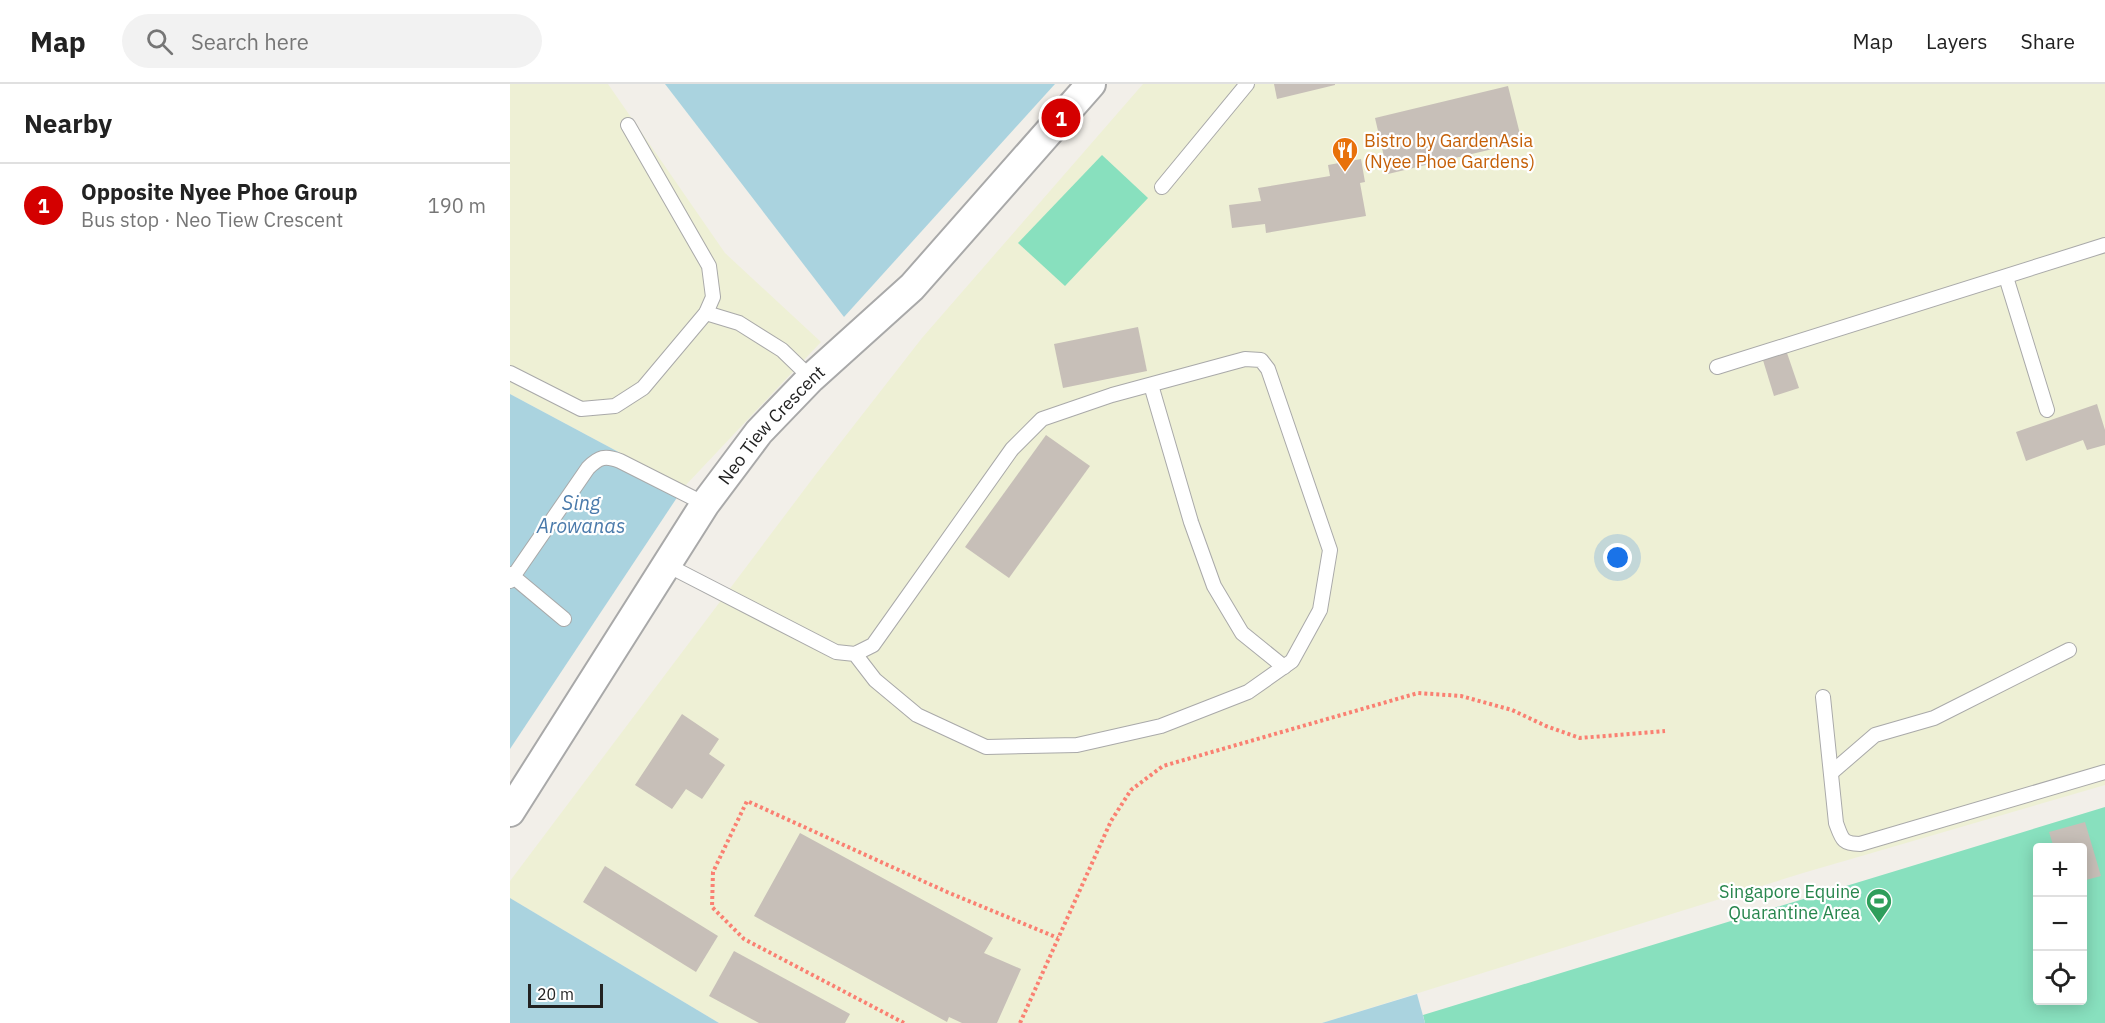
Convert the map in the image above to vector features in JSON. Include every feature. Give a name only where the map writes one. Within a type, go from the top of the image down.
[{"type":"street","name":"Neo Tiew Crescent","points":[[510,812],[705,504],[759,432],[811,378],[912,287],[1091,84]]},
{"type":"lane","points":[[1162,187],[1247,84]]},
{"type":"lane","points":[[510,373],[581,409],[615,406],[643,388],[706,313],[713,297],[709,266],[628,125]]},
{"type":"lane","points":[[1717,367],[2105,245]]},
{"type":"lane","points":[[2006,277],[2047,410]]},
{"type":"lane","points":[[706,313],[739,323],[782,350],[811,378]]},
{"type":"lane","points":[[667,565],[836,652],[855,654],[873,645],[1012,449],[1042,419],[1245,359],[1261,360],[1268,369],[1330,550],[1320,610],[1292,661],[1248,692],[1161,726],[1077,745],[986,747],[917,715],[875,680],[855,654]]},
{"type":"lane","points":[[1151,385],[1191,522],[1214,585],[1242,633],[1284,667]]},
{"type":"lane","points":[[564,619],[511,577],[588,468],[598,459],[609,456],[705,504]]},
{"type":"lane","points":[[1831,773],[1875,735],[1934,718],[2069,650]]},
{"type":"lane","points":[[1823,697],[1836,823],[1842,839],[1850,844],[1860,844],[2105,772]]},
{"type":"path","points":[[1020,1023],[1111,821],[1131,790],[1163,766],[1418,693],[1461,696],[1512,710],[1546,726],[1581,738],[1665,731]]},
{"type":"path","points":[[904,1023],[744,939],[712,907],[713,872],[747,801],[947,892],[1058,938]]},
{"type":"green space","points":[[510,84],[608,84],[725,253],[821,342],[684,487],[510,394]]},
{"type":"green space","points":[[1143,84],[2105,84],[2105,785],[1803,873],[1322,1023],[719,1023],[510,898],[510,881],[816,474],[922,338]]},
{"type":"green space","points":[[1102,155],[1148,198],[1065,286],[1018,243]]},
{"type":"green space","name":"Singapore Equine Quarantine Area","points":[[2105,807],[2105,1023],[1425,1023],[1423,1015]]},
{"type":"water","points":[[665,84],[1055,84],[844,317]]},
{"type":"water","name":"Sing Arowanas","points":[[510,394],[684,487],[510,749]]},
{"type":"water","points":[[510,898],[719,1023],[510,1023]]},
{"type":"water","points":[[1417,994],[1425,1023],[1322,1023]]},
{"type":"building","points":[[1274,84],[1335,84],[1335,85],[1277,99]]},
{"type":"building","points":[[1508,86],[1522,142],[1388,174],[1375,118]]},
{"type":"building","points":[[1361,159],[1365,182],[1360,183],[1366,216],[1266,233],[1265,224],[1232,228],[1229,205],[1261,201],[1258,188],[1330,176],[1328,165]]},
{"type":"building","points":[[1138,327],[1147,371],[1063,388],[1054,344]]},
{"type":"building","points":[[1786,350],[1799,388],[1774,396],[1762,357]]},
{"type":"building","points":[[2097,404],[2105,430],[2105,445],[2087,450],[2083,440],[2026,461],[2016,432]]},
{"type":"building","points":[[1046,435],[1090,466],[1009,578],[965,547]]},
{"type":"building","points":[[682,714],[719,739],[709,754],[725,765],[702,799],[686,789],[672,809],[635,785]]},
{"type":"building","points":[[2085,822],[2101,876],[2087,880],[2087,843],[2052,843],[2049,832]]},
{"type":"building","points":[[800,833],[993,938],[984,953],[1021,969],[997,1023],[962,1023],[949,1017],[947,1022],[754,916]]},
{"type":"building","points":[[605,866],[718,936],[696,972],[583,902]]},
{"type":"building","points":[[734,951],[850,1014],[845,1023],[759,1023],[709,996]]},
{"type":"place","name":"Opposite Nyee Phoe Group","points":[[1061,118]]},
{"type":"place","name":"Bistro by GardenAsia (Nyee Phoe Gardens)","points":[[1345,173]]},
{"type":"place","name":"Singapore Equine Quarantine Area","points":[[1879,924]]}]
